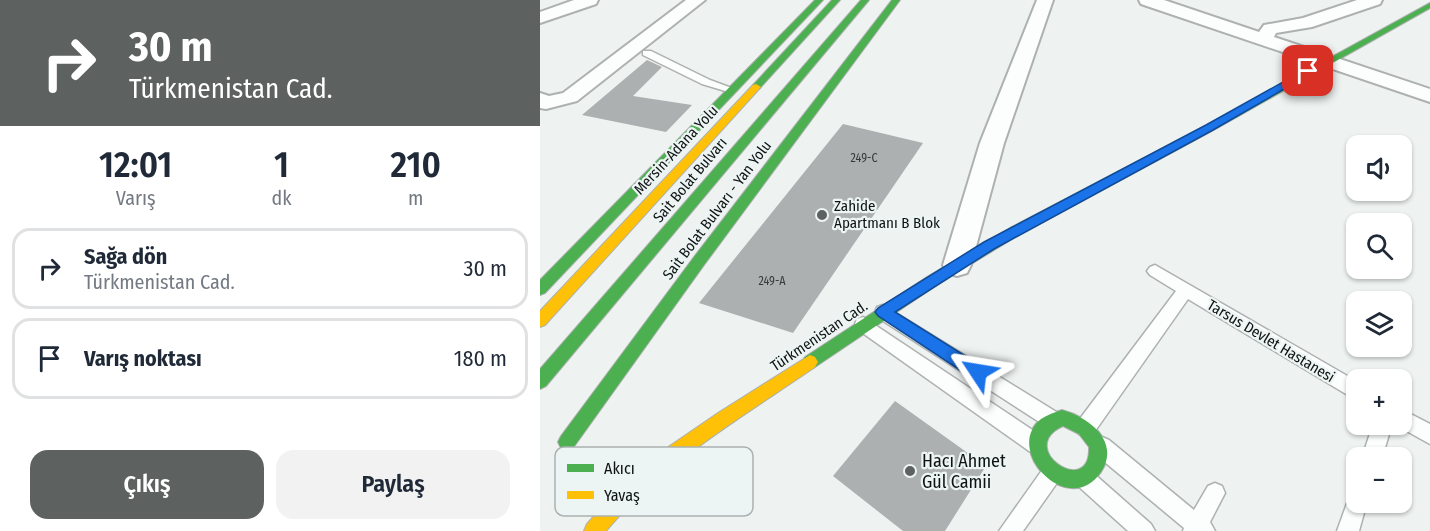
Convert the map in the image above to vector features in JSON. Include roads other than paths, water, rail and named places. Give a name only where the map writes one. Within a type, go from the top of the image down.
[{"type":"main road","name":"Mersin-Adana Yolu","points":[[540,321],[836,0]]},
{"type":"main road","name":"Sait Bolat Bulvarı","points":[[540,381],[864,0]]},
{"type":"main road","name":"Sait Bolat Bulvarı - Yan Yolu","points":[[567,442],[699,261],[896,0]]},
{"type":"main road","points":[[540,290],[814,1]]},
{"type":"main road","name":"Türkmenistan Cad.","points":[[684,447],[863,324],[989,245],[1209,128],[1430,5]]},
{"type":"main road","points":[[1070,418],[1091,434],[1096,462],[1091,471],[1083,477],[1062,478],[1052,473],[1044,465],[1038,445],[1040,434],[1045,426],[1053,421],[1070,418]]},
{"type":"main road","name":"Türkmenistan Cad.","points":[[594,531],[604,516]]},
{"type":"street","points":[[540,18],[590,0]]},
{"type":"street","points":[[540,99],[546,103],[570,96],[697,0]]},
{"type":"street","points":[[957,265],[992,143],[1045,0]]},
{"type":"street","points":[[1147,0],[1430,96]]},
{"type":"street","points":[[1263,39],[1270,29],[1306,22],[1360,1],[1394,24]]},
{"type":"lane","points":[[647,53],[706,82],[732,90]]},
{"type":"lane","name":"Tarsus Devlet Hastanesi","points":[[1155,272],[1346,385]]},
{"type":"lane","points":[[1186,290],[1091,434],[1198,529],[1215,493]]},
{"type":"lane","points":[[883,312],[1053,421]]},
{"type":"lane","points":[[863,324],[1038,445]]},
{"type":"lane","points":[[1412,424],[1430,435]]},
{"type":"lane","points":[[1010,531],[1052,473]]},
{"type":"lane","points":[[1083,477],[1144,531]]},
{"type":"lane","points":[[1347,531],[1353,513]]},
{"type":"place","name":"Zahide Apartmanı B Blok","points":[[822,215]]},
{"type":"place","name":"Hacı Ahmet Gül Camii","points":[[910,471]]}]
